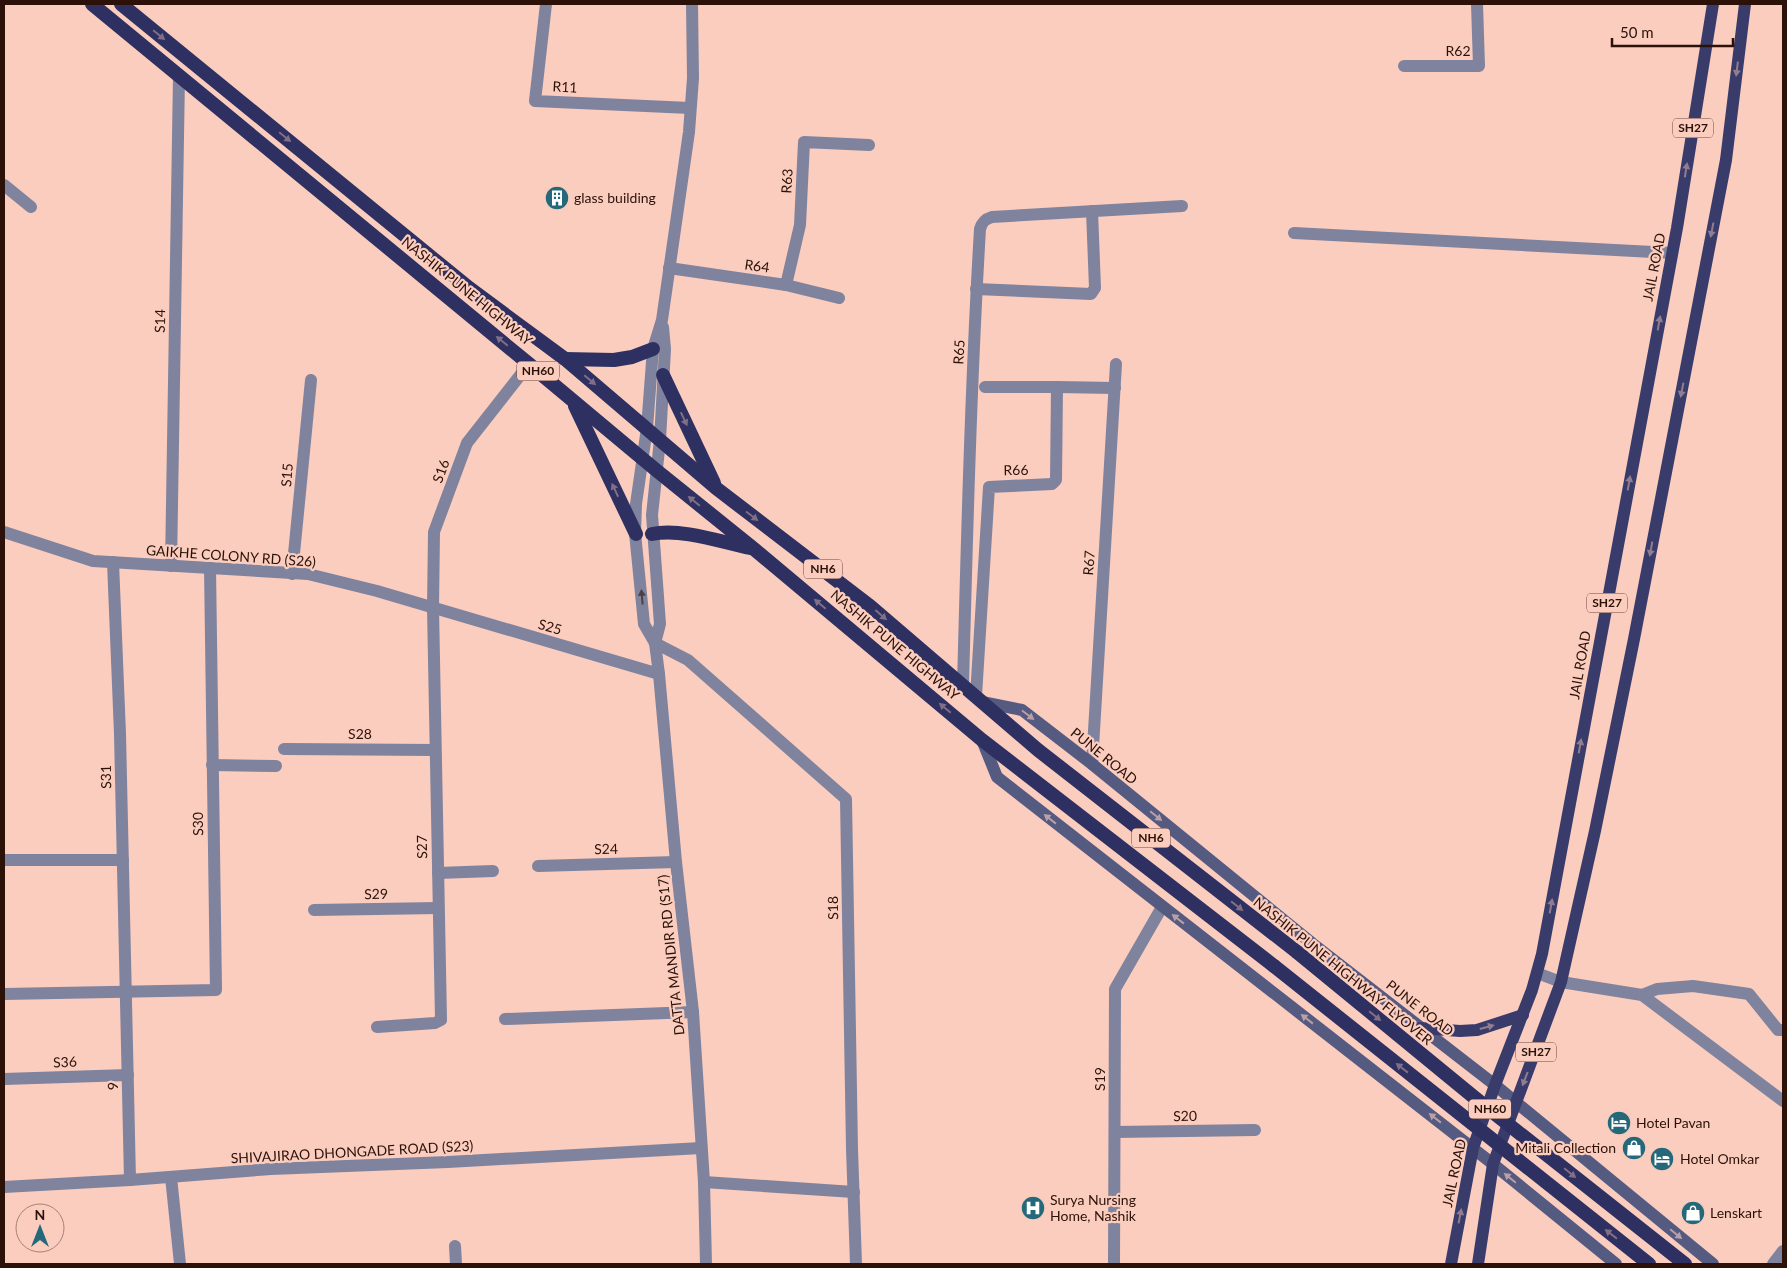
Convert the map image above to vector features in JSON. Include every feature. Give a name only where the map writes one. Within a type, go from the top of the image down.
[{"type":"highway","name":"NASHIK PUNE HIGHWAY","points":[[92,4],[754,549],[982,740]]},
{"type":"highway","name":"NASHIK PUNE HIGHWAY","points":[[121,4],[469,288],[565,359],[716,488],[870,606],[979,699]]},
{"type":"highway","points":[[565,359],[614,360],[632,357],[653,348]]},
{"type":"highway","points":[[663,375],[716,488]]},
{"type":"highway","points":[[573,400],[636,534]]},
{"type":"highway","points":[[652,534],[667,532],[683,534],[754,549]]},
{"type":"highway","name":"NASHIK PUNE HIGHWAY FLYOVER","points":[[979,699],[1038,750],[1297,952],[1475,1098],[1685,1264]]},
{"type":"highway","name":"NH6","points":[[982,740],[1274,966]]},
{"type":"highway","name":"NH60","points":[[1274,966],[1649,1264]]},
{"type":"main road","name":"JAIL ROAD","points":[[1451,1264],[1474,1148],[1495,1085],[1523,1015],[1537,973],[1672,253],[1714,4]]},
{"type":"main road","points":[[1561,982],[1612,752],[1726,160],[1745,4]]},
{"type":"main road","name":"PUNE ROAD","points":[[979,699],[1022,710],[1092,764],[1313,944],[1495,1085],[1713,1264]]},
{"type":"main road","points":[[982,740],[997,777],[1474,1148],[1616,1264]]},
{"type":"main road","name":"SH27","points":[[1493,1164],[1561,982]]},
{"type":"main road","points":[[1421,1028],[1460,1031],[1477,1030],[1523,1015]]},
{"type":"main road","points":[[1478,1264],[1493,1164]]},
{"type":"street","name":"R11","points":[[546,4],[536,101],[690,108]]},
{"type":"street","points":[[662,320],[689,132],[694,78],[692,4]]},
{"type":"street","name":"R62","points":[[1404,66],[1479,66],[1477,4]]},
{"type":"street","name":"S14","points":[[171,566],[179,76]]},
{"type":"street","name":"R63","points":[[786,285],[800,225],[804,142],[869,145]]},
{"type":"street","points":[[4,185],[31,207]]},
{"type":"street","name":"R65","points":[[963,685],[968,486],[980,229],[985,219],[992,217],[1182,206]]},
{"type":"street","points":[[976,289],[1091,294],[1095,288],[1092,211]]},
{"type":"street","points":[[1294,232],[1672,253]]},
{"type":"street","name":"R64","points":[[668,268],[786,285],[839,298]]},
{"type":"street","name":"DATTA MANDIR RD (S17)","points":[[655,643],[644,624],[636,534],[636,504],[647,428],[653,348],[662,320]]},
{"type":"street","name":"DATTA MANDIR RD (S17)","points":[[662,320],[665,349],[660,440],[652,515],[660,624],[655,643],[676,862],[693,1012],[704,1182],[706,1264]]},
{"type":"street","name":"S16","points":[[433,608],[434,532],[467,443],[529,364]]},
{"type":"street","name":"R67","points":[[1092,764],[1116,364]]},
{"type":"street","name":"S15","points":[[292,574],[310,380]]},
{"type":"street","points":[[985,387],[1115,388]]},
{"type":"street","name":"R66","points":[[979,699],[989,487],[1052,484],[1056,480],[1057,387]]},
{"type":"street","points":[[968,486],[989,487]]},
{"type":"street","name":"GAIKHE COLONY RD (S26)","points":[[4,532],[93,561],[308,574],[433,608]]},
{"type":"street","name":"S31","points":[[113,562],[120,734],[126,991]]},
{"type":"street","name":"S30","points":[[126,991],[216,990],[210,568]]},
{"type":"street","name":"S25","points":[[433,608],[659,674]]},
{"type":"street","name":"S27","points":[[378,1027],[435,1023],[441,1020],[433,608]]},
{"type":"street","name":"S18","points":[[655,643],[688,660],[846,799],[856,1264]]},
{"type":"street","name":"S28","points":[[284,749],[435,750]]},
{"type":"street","points":[[212,765],[276,766]]},
{"type":"street","points":[[4,860],[123,860]]},
{"type":"street","name":"S24","points":[[538,866],[676,862]]},
{"type":"street","points":[[438,873],[494,871]]},
{"type":"street","name":"S19","points":[[1114,1264],[1115,988],[1162,907]]},
{"type":"street","name":"S29","points":[[314,910],[438,908]]},
{"type":"street","points":[[1537,973],[1561,982],[1642,995],[1783,1101]]},
{"type":"street","points":[[1642,995],[1658,989],[1692,986],[1749,994],[1778,1030],[1783,1030]]},
{"type":"street","points":[[4,994],[126,991]]},
{"type":"street","name":"9","points":[[126,991],[130,1180]]},
{"type":"street","points":[[505,1019],[693,1012]]},
{"type":"street","name":"S36","points":[[4,1079],[128,1075]]},
{"type":"street","name":"S20","points":[[1115,1132],[1255,1130]]},
{"type":"street","name":"SHIVAJIRAO DHONGADE ROAD (S23)","points":[[4,1187],[271,1169],[448,1162],[701,1148]]},
{"type":"street","points":[[171,1177],[180,1264]]},
{"type":"street","points":[[704,1182],[854,1192]]},
{"type":"street","points":[[455,1246],[456,1264]]},
{"type":"street","points":[[1773,1264],[1783,1251]]},
{"type":"place","name":"glass building","points":[[557,198]]},
{"type":"place","name":"Hotel Pavan","points":[[1619,1123]]},
{"type":"place","name":"Mitali Collection","points":[[1634,1148]]},
{"type":"place","name":"Hotel Omkar","points":[[1662,1159]]},
{"type":"place","name":"Surya Nursing Home, Nashik","points":[[1033,1208]]},
{"type":"place","name":"Lenskart","points":[[1693,1213]]}]
